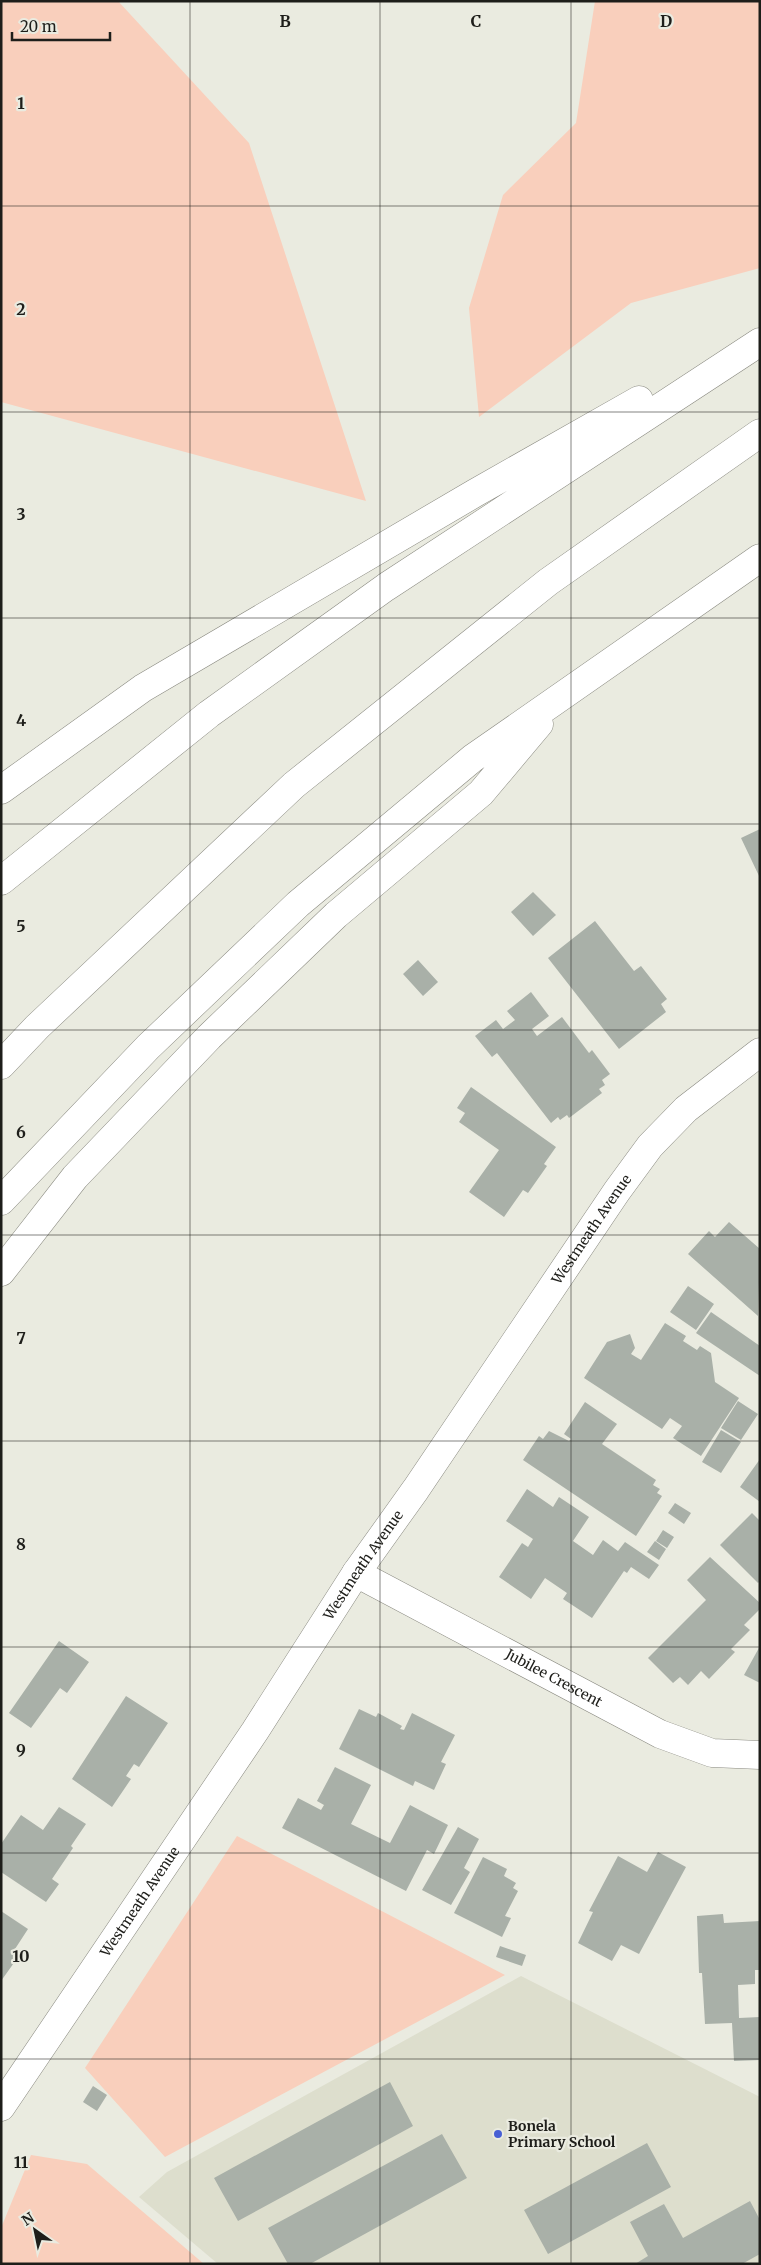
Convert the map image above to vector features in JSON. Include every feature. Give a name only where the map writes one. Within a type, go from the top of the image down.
[{"type":"main road","points":[[1,790],[143,688],[475,493],[648,395],[760,337]]},
{"type":"main road","points":[[1,881],[208,714],[378,593],[760,342]]},
{"type":"main road","points":[[1,1065],[37,1027],[294,785],[548,582],[760,433]]},
{"type":"main road","points":[[1,1201],[148,1047],[298,904],[473,758],[760,558]]},
{"type":"main road","points":[[1,1272],[75,1178],[209,1037],[336,915],[481,793],[564,694]]},
{"type":"main road","name":"Westmeath Avenue","points":[[1,2108],[255,1731],[356,1573],[416,1489],[617,1191],[650,1146],[686,1109],[760,1052]]},
{"type":"main road","name":"Jubilee Crescent","points":[[356,1573],[660,1734],[712,1753],[760,1755]]},
{"type":"shaded area","points":[[1,1],[118,1],[249,143],[366,501],[1,402]]},
{"type":"shaded area","points":[[595,1],[760,1],[760,268],[631,303],[479,417],[469,308],[503,195],[576,123]]},
{"type":"shaded area","points":[[237,1836],[505,1975],[165,2157],[85,2068]]},
{"type":"shaded area","name":"Bonela Primary School","points":[[521,1976],[760,2097],[760,2264],[218,2264],[139,2197],[167,2172]]},
{"type":"shaded area","points":[[31,2155],[87,2164],[204,2264],[1,2264],[1,2228]]},
{"type":"building","points":[[760,829],[760,878],[741,838]]},
{"type":"building","points":[[533,892],[556,915],[533,936],[511,912]]},
{"type":"building","points":[[595,921],[634,971],[641,966],[667,999],[661,1004],[666,1012],[619,1049],[548,958]]},
{"type":"building","points":[[418,960],[438,982],[423,996],[403,974]]},
{"type":"building","points":[[531,992],[549,1016],[532,1029],[537,1036],[562,1017],[589,1053],[592,1050],[610,1074],[602,1080],[605,1085],[599,1089],[602,1093],[569,1118],[567,1115],[560,1120],[558,1117],[551,1123],[497,1053],[492,1057],[475,1036],[496,1020],[503,1029],[515,1020],[507,1011]]},
{"type":"building","points":[[471,1087],[556,1147],[544,1164],[547,1166],[528,1193],[523,1190],[504,1217],[469,1192],[499,1150],[459,1122],[465,1113],[457,1108]]},
{"type":"building","points":[[729,1222],[760,1249],[758,1316],[688,1254],[709,1231],[715,1237]]},
{"type":"building","points":[[688,1286],[714,1304],[696,1330],[670,1312]]},
{"type":"building","points":[[711,1312],[760,1346],[760,1376],[696,1333]]},
{"type":"building","points":[[665,1323],[686,1336],[683,1341],[697,1350],[700,1346],[711,1353],[715,1382],[739,1398],[701,1456],[673,1438],[682,1426],[670,1418],[662,1429],[584,1378],[607,1342],[630,1334],[635,1348],[631,1354],[641,1360]]},
{"type":"building","points":[[738,1401],[758,1414],[741,1440],[721,1428]]},
{"type":"building","points":[[585,1402],[617,1424],[602,1444],[656,1480],[653,1485],[660,1489],[657,1493],[662,1496],[636,1536],[523,1460],[539,1436],[543,1439],[549,1431],[569,1441],[571,1439],[564,1434]]},
{"type":"building","points":[[721,1430],[741,1442],[721,1473],[702,1462]]},
{"type":"building","points":[[760,1459],[760,1502],[740,1487]]},
{"type":"building","points":[[527,1489],[553,1507],[559,1497],[589,1517],[573,1541],[593,1555],[603,1540],[618,1551],[625,1542],[659,1565],[649,1579],[631,1567],[627,1573],[624,1571],[592,1618],[563,1599],[567,1593],[545,1578],[531,1599],[499,1577],[522,1543],[528,1547],[533,1539],[506,1521]]},
{"type":"building","points":[[675,1503],[691,1513],[684,1524],[668,1513]]},
{"type":"building","points":[[752,1513],[760,1521],[760,1581],[758,1583],[720,1545]]},
{"type":"building","points":[[663,1530],[674,1537],[667,1548],[656,1541]]},
{"type":"building","points":[[655,1541],[666,1549],[659,1560],[647,1552]]},
{"type":"building","points":[[710,1557],[760,1603],[760,1609],[744,1625],[750,1630],[731,1649],[735,1652],[709,1679],[701,1671],[688,1685],[680,1677],[673,1683],[648,1658],[706,1600],[687,1580]]},
{"type":"building","points":[[59,1641],[89,1662],[67,1693],[60,1688],[31,1728],[9,1713]]},
{"type":"building","points":[[760,1646],[760,1683],[744,1675]]},
{"type":"building","points":[[126,1696],[168,1723],[139,1767],[134,1764],[126,1776],[131,1779],[112,1807],[72,1779]]},
{"type":"building","points":[[359,1709],[376,1717],[378,1713],[402,1726],[400,1729],[404,1730],[412,1713],[455,1735],[441,1762],[446,1764],[434,1790],[415,1781],[413,1786],[339,1749]]},
{"type":"building","points":[[335,1767],[371,1785],[351,1824],[390,1843],[410,1805],[448,1825],[434,1854],[427,1850],[406,1891],[282,1828],[298,1798],[321,1810],[324,1805],[317,1801]]},
{"type":"building","points":[[59,1807],[86,1824],[71,1846],[73,1848],[52,1879],[59,1884],[46,1902],[1,1872],[1,1844],[21,1815],[43,1830]]},
{"type":"building","points":[[458,1827],[479,1839],[464,1868],[470,1872],[451,1905],[422,1890]]},
{"type":"building","points":[[658,1852],[686,1867],[639,1954],[621,1945],[612,1961],[578,1943],[593,1912],[589,1911],[618,1856],[647,1872]]},
{"type":"building","points":[[483,1857],[507,1869],[504,1876],[516,1883],[513,1888],[518,1891],[505,1916],[511,1918],[502,1937],[454,1913]]},
{"type":"building","points":[[1,1911],[28,1929],[15,1949],[21,1953],[1,1981]]},
{"type":"building","points":[[723,1914],[724,1923],[760,1921],[760,1970],[755,1970],[755,1984],[738,1985],[739,2018],[760,2017],[760,2060],[734,2061],[732,2023],[705,2024],[702,1973],[699,1973],[697,1916]]},
{"type":"building","points":[[500,1946],[526,1955],[522,1966],[496,1957]]},
{"type":"building","points":[[390,2082],[413,2126],[238,2221],[214,2178]]},
{"type":"building","points":[[93,2086],[107,2095],[97,2111],[83,2102]]},
{"type":"building","points":[[442,2134],[467,2178],[310,2264],[288,2264],[268,2228]]},
{"type":"building","points":[[647,2143],[671,2187],[548,2254],[524,2210]]},
{"type":"building","points":[[750,2201],[760,2220],[760,2254],[742,2264],[635,2264],[648,2256],[630,2222],[664,2204],[683,2238]]},
{"type":"place","name":"Bonela Primary School","points":[[498,2134]]}]
